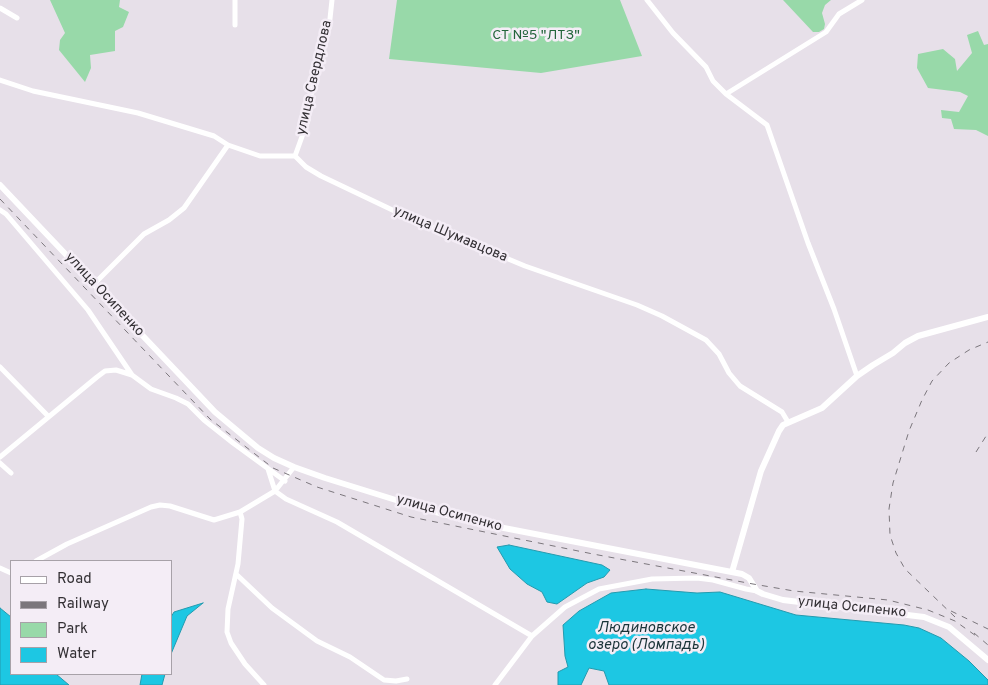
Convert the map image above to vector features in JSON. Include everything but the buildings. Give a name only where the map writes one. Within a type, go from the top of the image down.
[{"type":"street","points":[[235,0],[235,25]]},
{"type":"street","name":"улица Свердлова","points":[[295,156],[308,120],[310,98],[329,28],[332,0]]},
{"type":"street","points":[[646,0],[673,33],[706,67],[713,81],[726,94],[767,125],[857,376]]},
{"type":"street","points":[[726,94],[826,32],[839,14],[862,0]]},
{"type":"street","points":[[0,8],[17,18]]},
{"type":"street","points":[[0,80],[33,91],[138,114],[214,136],[228,145],[260,156],[295,156]]},
{"type":"street","points":[[93,285],[144,234],[184,208],[228,145]]},
{"type":"street","name":"улица Шумавцова","points":[[295,156],[321,176],[405,216],[525,266],[637,305],[662,316],[706,340],[719,354],[729,373],[740,386],[782,412],[788,422]]},
{"type":"street","name":"улица Осипенко","points":[[0,185],[215,412],[258,448],[294,467],[428,510],[478,523],[732,572],[750,578],[757,591],[782,600],[869,609],[930,618],[949,627],[988,660]]},
{"type":"street","points":[[0,210],[6,214],[88,310],[132,375],[150,389],[188,404],[204,420],[285,481]]},
{"type":"street","points":[[732,572],[761,471],[779,431],[788,422],[822,408],[857,376],[918,336],[988,317]]},
{"type":"street","points":[[0,367],[48,416]]},
{"type":"street","points":[[0,457],[48,416],[106,371],[116,370],[132,375]]},
{"type":"street","points":[[0,463],[12,474]]},
{"type":"street","points":[[38,560],[67,544],[151,507],[160,505],[170,506],[214,520],[240,512],[275,491],[285,481],[294,467]]},
{"type":"street","points":[[268,469],[275,491],[286,499],[337,522],[532,636]]},
{"type":"street","points":[[240,512],[242,519],[238,564],[228,608],[227,632],[231,643],[245,664],[262,684]]},
{"type":"street","points":[[236,574],[272,608],[317,640],[350,657],[384,680],[396,681],[407,679]]},
{"type":"street","points":[[495,685],[532,636],[565,607],[599,590],[652,579],[697,578],[757,591]]},
{"type":"green space","points":[[50,0],[120,0],[119,7],[129,12],[123,27],[115,31],[115,51],[90,55],[91,68],[85,82],[59,50],[60,40],[65,33]]},
{"type":"green space","name":"СТ №5 \"ЛТЗ\"","points":[[397,0],[620,0],[642,56],[541,73],[389,59]]},
{"type":"green space","points":[[783,0],[831,0],[825,5],[822,13],[825,24],[824,29],[819,32],[813,32]]},
{"type":"green space","points":[[978,31],[984,45],[988,44],[988,136],[976,130],[954,129],[951,119],[942,118],[941,110],[959,112],[968,96],[960,92],[928,88],[917,68],[918,54],[943,49],[955,59],[957,71],[972,53],[967,35]]},
{"type":"water","points":[[509,545],[602,565],[610,570],[604,577],[587,583],[557,604],[547,602],[542,592],[527,584],[510,569],[497,547]]},
{"type":"water","name":"Людиновское озеро (Ломпадь)","points":[[646,589],[697,593],[720,592],[796,615],[919,628],[941,638],[969,661],[988,680],[988,685],[609,685],[604,671],[589,668],[581,685],[558,685],[558,672],[568,667],[565,656],[563,625],[579,611],[611,593]]},
{"type":"water","points":[[203,603],[187,616],[172,652],[172,615],[174,612]]},
{"type":"water","points":[[0,608],[10,616],[10,675],[57,675],[69,685],[0,685]]},
{"type":"water","points":[[142,675],[165,675],[162,685],[140,685]]},
{"type":"railway","points":[[0,199],[210,419],[273,468],[317,487],[411,517],[753,584],[794,591],[888,600],[928,610],[955,621],[979,638]]},
{"type":"railway","points":[[955,617],[905,569],[896,553],[890,535],[889,509],[893,483],[909,431],[932,381],[949,363],[969,350],[988,342]]},
{"type":"railway","points":[[976,452],[988,433]]},
{"type":"railway","points":[[951,611],[988,629]]},
{"type":"railway","points":[[974,633],[988,645]]}]
